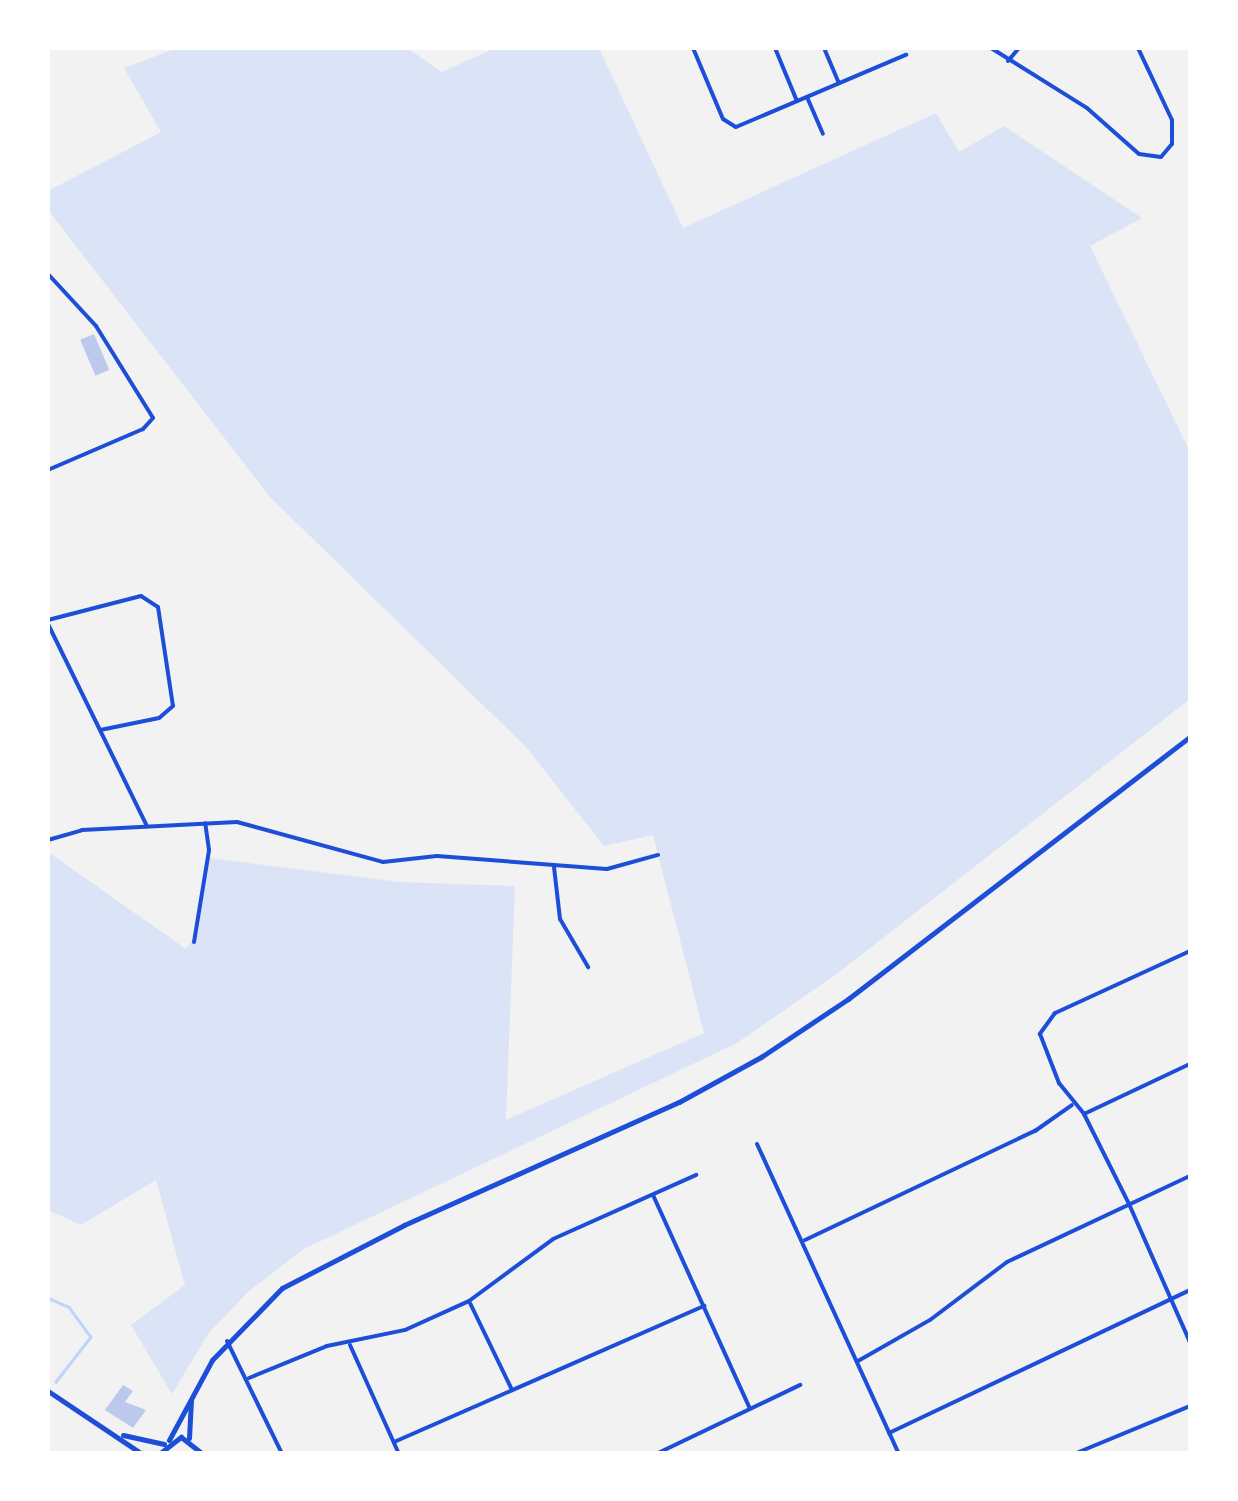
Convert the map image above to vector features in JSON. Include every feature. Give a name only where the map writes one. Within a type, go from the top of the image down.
[{"type":"highway","points":[[159,1454],[216,1354],[268,1300],[312,1270],[679,1102],[788,1040],[1190,737]]},
{"type":"highway","points":[[195,1388],[189,1438],[203,1454]]},
{"type":"highway","points":[[48,1391],[116,1432],[142,1454]]},
{"type":"highway","points":[[116,1432],[166,1442],[189,1438]]},
{"type":"street","points":[[693,48],[731,126],[906,55]]},
{"type":"street","points":[[775,48],[797,101]]},
{"type":"street","points":[[824,48],[839,83]]},
{"type":"street","points":[[991,48],[1087,108],[1139,154],[1161,157],[1172,144],[1172,120],[1138,48]]},
{"type":"street","points":[[1008,60],[1018,48]]},
{"type":"street","points":[[807,97],[823,134]]},
{"type":"street","points":[[48,274],[96,326],[148,402],[153,418],[143,428],[48,470]]},
{"type":"street","points":[[100,730],[160,718],[173,706],[158,607],[141,596],[48,622],[100,730],[146,824]]},
{"type":"street","points":[[194,942],[209,850],[205,822]]},
{"type":"street","points":[[48,840],[146,824],[238,822],[383,862],[436,856],[608,869],[658,855]]},
{"type":"street","points":[[554,867],[563,928],[588,966]]},
{"type":"street","points":[[1190,952],[1058,1012],[1042,1026],[1040,1040],[1072,1105],[1084,1114],[1129,1204],[1190,1342]]},
{"type":"street","points":[[1084,1114],[1190,1064]]},
{"type":"street","points":[[803,1241],[1035,1131],[1072,1105]]},
{"type":"street","points":[[756,1144],[899,1454]]},
{"type":"street","points":[[249,1378],[326,1346],[350,1345],[404,1330],[469,1301],[552,1239],[696,1175]]},
{"type":"street","points":[[858,1361],[930,1320],[1006,1262],[1190,1176]]},
{"type":"street","points":[[653,1194],[749,1407]]},
{"type":"street","points":[[889,1433],[1190,1290]]},
{"type":"street","points":[[469,1301],[511,1388]]},
{"type":"street","points":[[394,1442],[704,1306]]},
{"type":"street","points":[[227,1341],[230,1354],[249,1378],[282,1454]]},
{"type":"street","points":[[350,1345],[399,1454]]},
{"type":"street","points":[[216,1354],[230,1354]]},
{"type":"street","points":[[656,1454],[800,1384]]},
{"type":"street","points":[[1074,1454],[1190,1406]]},
{"type":"shaded area","points":[[177,48],[407,48],[442,72],[495,48],[599,48],[683,228],[936,113],[959,152],[1004,126],[1142,218],[1090,246],[1190,452],[1190,699],[838,973],[737,1043],[304,1249],[249,1291],[208,1334],[172,1394],[131,1325],[185,1285],[156,1180],[81,1225],[48,1210],[48,852],[186,949],[194,938],[209,858],[400,882],[515,886],[506,1120],[704,1033],[653,835],[604,846],[526,747],[270,497],[48,210],[48,191],[161,132],[124,68]]},
{"type":"building","points":[[94,334],[109,370],[95,376],[80,340]]},
{"type":"building","points":[[123,1385],[133,1391],[125,1402],[146,1410],[133,1428],[105,1410]]},
{"type":"waterway","points":[[48,1298],[69,1307],[91,1337],[56,1382]]}]
